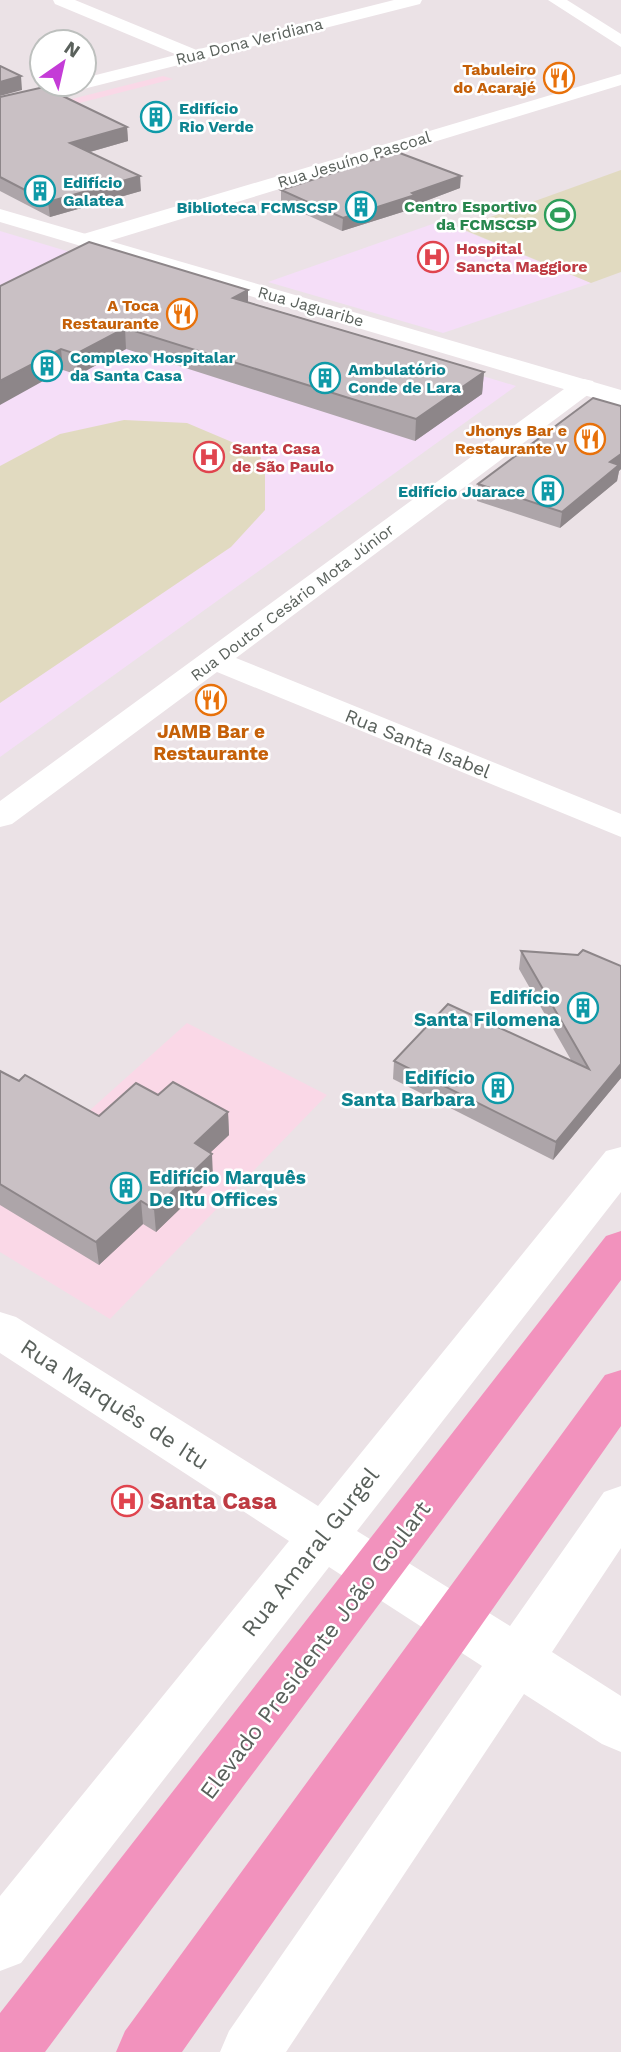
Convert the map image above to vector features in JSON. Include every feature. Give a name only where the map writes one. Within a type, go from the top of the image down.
[{"type":"highway","name":"Elevado Presidente João Goulart","points":[[8,2052],[621,1248]]},
{"type":"highway","points":[[146,2052],[621,1389]]},
{"type":"street","points":[[61,0],[193,55]]},
{"type":"street","name":"Rua Dona Veridiana","points":[[98,79],[414,0]]},
{"type":"street","points":[[556,0],[621,42]]},
{"type":"street","name":"Rua Jesuíno Pascoal","points":[[88,240],[621,79]]},
{"type":"street","name":"Rua Dona Veridiana","points":[[0,104],[28,97]]},
{"type":"street","name":"Rua Jaguaribe","points":[[0,215],[621,398]]},
{"type":"street","name":"Rua Doutor Cesário Mota Júnior","points":[[0,817],[584,386]]},
{"type":"street","name":"Rua Santa Isabel","points":[[215,660],[621,826]]},
{"type":"street","name":"Rua Amaral Gurgel","points":[[0,1942],[621,1162]]},
{"type":"street","name":"Rua Marquês de Itu","points":[[0,1330],[621,1726]]},
{"type":"street","points":[[250,2052],[621,1507]]},
{"type":"shaded area","points":[[163,76],[173,79],[44,112],[36,108],[76,98],[98,98],[98,92]]},
{"type":"shaded area","name":"Centro Esportivo da FCMSCSP","points":[[621,170],[621,272],[591,283],[460,228]]},
{"type":"shaded area","name":"Hospital Sancta Maggiore","points":[[441,221],[591,283],[443,333],[268,282]]},
{"type":"shaded area","name":"Santa Casa de São Paulo","points":[[0,231],[516,386],[0,757]]},
{"type":"shaded area","points":[[124,420],[187,423],[260,454],[265,475],[265,510],[231,547],[0,703],[0,466],[60,434]]},
{"type":"shaded area","points":[[187,1023],[327,1095],[110,1319],[0,1252],[0,1191]]},
{"type":"building","points":[[0,66],[21,76],[0,82]]},
{"type":"building","points":[[28,91],[28,98],[67,98],[127,127],[70,143],[140,176],[48,202],[0,177],[0,97]]},
{"type":"building","points":[[397,152],[461,176],[412,193],[415,195],[343,218],[281,190]]},
{"type":"building","points":[[89,242],[248,290],[233,298],[484,372],[416,419],[125,328],[76,354],[61,349],[0,381],[0,286]]},
{"type":"building","points":[[593,398],[621,406],[621,454],[610,462],[619,465],[562,512],[478,484]]},
{"type":"building","points":[[583,950],[621,966],[621,1064],[556,1142],[394,1061],[448,1004],[589,1069],[521,951],[578,955]]},
{"type":"building","points":[[0,1071],[19,1081],[25,1075],[99,1116],[136,1083],[158,1095],[173,1082],[228,1112],[195,1143],[212,1154],[154,1209],[141,1201],[96,1242],[0,1184]]},
{"type":"place","name":"Tabuleiro do Acarajé","points":[[559,78]]},
{"type":"place","name":"Edifício Rio Verde","points":[[156,117]]},
{"type":"place","name":"Edifício Galatea","points":[[40,191]]},
{"type":"place","name":"Biblioteca FCMSCSP","points":[[361,207]]},
{"type":"place","name":"Centro Esportivo da FCMSCSP","points":[[560,215]]},
{"type":"place","name":"Hospital Sancta Maggiore","points":[[433,257]]},
{"type":"place","name":"A Toca Restaurante","points":[[182,314]]},
{"type":"place","name":"Complexo Hospitalar da Santa Casa","points":[[47,366]]},
{"type":"place","name":"Ambulatório Conde de Lara","points":[[325,378]]},
{"type":"place","name":"Jhonys Bar e Restaurante V","points":[[590,439]]},
{"type":"place","name":"Santa Casa de São Paulo","points":[[209,457]]},
{"type":"place","name":"Edifício Juarace","points":[[548,491]]},
{"type":"place","name":"JAMB Bar e Restaurante","points":[[211,700]]},
{"type":"place","name":"Edifício Santa Filomena","points":[[583,1008]]},
{"type":"place","name":"Edifício Santa Barbara","points":[[498,1088]]},
{"type":"place","name":"Edifício Marquês De Itu Offices","points":[[126,1188]]},
{"type":"place","name":"Santa Casa","points":[[127,1501]]}]
